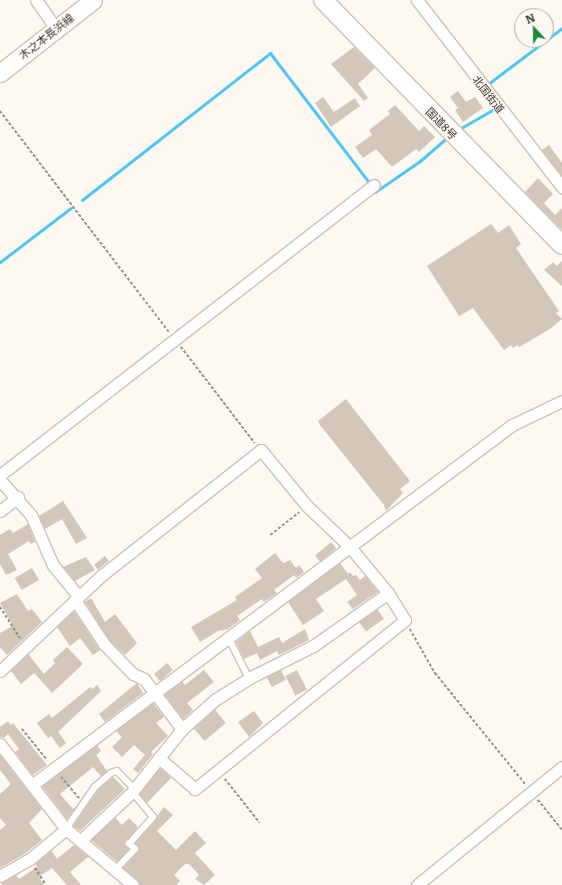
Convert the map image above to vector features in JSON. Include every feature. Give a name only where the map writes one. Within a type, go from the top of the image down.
[{"type":"highway","name":"国道8号","points":[[323,0],[562,245]]},
{"type":"main road","name":"木之本長浜線","points":[[0,73],[93,0]]},
{"type":"street","points":[[36,0],[56,29]]},
{"type":"street","name":"北国街道","points":[[417,0],[562,187]]},
{"type":"street","points":[[0,475],[374,185]]},
{"type":"street","points":[[32,785],[512,425],[562,401]]},
{"type":"street","points":[[0,671],[27,648],[48,623],[77,599],[102,574],[261,450],[307,506],[350,547],[388,593],[405,620],[195,789],[159,758]]},
{"type":"street","points":[[0,480],[18,497],[31,515],[53,565],[117,660],[133,674],[144,679],[182,729]]},
{"type":"street","points":[[0,511],[18,497]]},
{"type":"street","points":[[81,840],[133,790],[182,729],[216,699],[249,678],[313,646],[388,593]]},
{"type":"street","points":[[0,744],[66,829],[133,885]]},
{"type":"street","points":[[417,885],[562,768]]},
{"type":"street","points":[[0,876],[30,859],[66,829]]},
{"type":"lane","points":[[229,638],[249,678]]},
{"type":"lane","points":[[66,829],[102,779],[117,771],[153,816],[129,844],[135,849],[115,870]]},
{"type":"path","points":[[0,111],[261,450]]},
{"type":"path","points":[[270,536],[307,506]]},
{"type":"path","points":[[0,608],[27,648]]},
{"type":"path","points":[[405,620],[435,673],[562,830]]},
{"type":"path","points":[[22,729],[84,804]]},
{"type":"path","points":[[219,771],[260,823]]},
{"type":"path","points":[[30,859],[46,885]]},
{"type":"building","points":[[354,47],[375,68],[358,84],[368,98],[364,101],[331,64]]},
{"type":"building","points":[[458,91],[466,102],[475,97],[483,108],[463,122],[455,110],[458,108],[450,97]]},
{"type":"building","points":[[323,97],[334,112],[355,98],[360,106],[331,127],[315,103]]},
{"type":"building","points":[[395,105],[419,131],[424,126],[435,137],[419,152],[416,149],[392,167],[376,149],[363,158],[355,147],[372,135],[369,130],[390,114],[388,111]]},
{"type":"building","points":[[549,145],[562,163],[562,176],[542,150]]},
{"type":"building","points":[[538,178],[553,194],[544,203],[555,215],[562,208],[562,230],[525,192]]},
{"type":"building","points":[[491,224],[498,233],[509,225],[521,244],[516,248],[559,311],[556,313],[562,319],[550,329],[519,347],[517,345],[513,348],[511,345],[504,350],[473,308],[459,316],[427,266]]},
{"type":"building","points":[[562,261],[562,286],[544,270],[553,262],[557,266]]},
{"type":"building","points":[[346,399],[410,481],[400,489],[403,493],[386,511],[384,505],[318,421]]},
{"type":"building","points":[[63,501],[87,538],[76,544],[62,519],[45,529],[39,516]]},
{"type":"building","points":[[28,524],[35,542],[31,544],[29,541],[8,554],[17,570],[6,575],[0,564],[0,535],[10,529],[13,533]]},
{"type":"building","points":[[331,542],[336,548],[320,562],[315,555]]},
{"type":"building","points":[[275,553],[282,562],[284,563],[290,560],[296,568],[299,565],[304,572],[296,578],[294,575],[274,590],[277,593],[264,602],[262,599],[237,616],[240,620],[228,629],[218,631],[200,642],[191,627],[237,600],[235,597],[262,578],[255,569]]},
{"type":"building","points":[[105,556],[109,561],[98,569],[94,565]]},
{"type":"building","points":[[86,557],[95,570],[75,581],[63,567]]},
{"type":"building","points":[[340,563],[348,574],[350,572],[353,576],[356,575],[360,580],[365,576],[378,592],[353,609],[347,602],[357,595],[346,579],[316,599],[324,611],[303,625],[288,602]]},
{"type":"building","points":[[32,568],[39,580],[22,590],[15,578]]},
{"type":"building","points":[[17,594],[28,611],[32,609],[42,622],[7,655],[0,647],[0,633],[13,626],[0,603]]},
{"type":"building","points":[[91,598],[105,622],[115,614],[137,643],[125,655],[109,640],[85,602]]},
{"type":"building","points":[[377,609],[384,619],[366,631],[359,622]]},
{"type":"building","points":[[74,611],[100,650],[93,655],[80,638],[70,646],[57,627]]},
{"type":"building","points":[[305,629],[309,640],[279,655],[277,651],[260,660],[257,653],[244,659],[236,642],[250,631],[258,647],[279,637],[282,643]]},
{"type":"building","points":[[67,647],[83,664],[52,693],[34,673],[21,684],[11,671],[28,654],[44,674],[55,663],[53,660]]},
{"type":"building","points":[[167,663],[173,670],[160,681],[154,674]]},
{"type":"building","points":[[204,670],[214,682],[187,703],[193,710],[183,719],[164,694],[182,681],[185,685]]},
{"type":"building","points":[[281,670],[286,680],[272,687],[267,677]]},
{"type":"building","points":[[297,670],[307,690],[295,696],[285,676]]},
{"type":"building","points":[[137,683],[143,693],[105,722],[99,714]]},
{"type":"building","points":[[97,685],[101,691],[58,732],[66,743],[60,748],[51,736],[48,738],[37,723],[49,714],[52,718],[90,687],[92,689]]},
{"type":"building","points":[[153,703],[164,717],[156,723],[168,736],[151,752],[153,754],[138,773],[133,769],[145,755],[134,745],[122,757],[112,747],[122,737],[116,731]]},
{"type":"building","points":[[215,710],[226,723],[204,741],[194,728]]},
{"type":"building","points":[[254,711],[263,723],[249,737],[238,722]]},
{"type":"building","points":[[8,721],[11,725],[13,723],[47,765],[33,775],[15,752],[19,749],[8,734],[4,738],[0,737],[0,727]]},
{"type":"building","points":[[97,745],[101,751],[96,755],[107,771],[101,776],[93,767],[60,794],[73,809],[77,806],[67,819],[42,786]]},
{"type":"building","points":[[0,755],[42,809],[29,823],[42,840],[26,853],[0,868],[0,830],[6,825],[0,818],[0,794],[11,784],[0,770]]},
{"type":"building","points":[[160,768],[171,778],[147,803],[139,794]]},
{"type":"building","points":[[113,777],[125,789],[80,831],[73,826],[98,790]]},
{"type":"building","points":[[164,807],[173,815],[157,831],[176,850],[195,831],[206,843],[195,853],[215,875],[204,885],[195,879],[199,875],[189,864],[185,864],[174,875],[180,881],[176,885],[140,885],[137,880],[123,868],[138,852],[139,847],[135,844]]},
{"type":"building","points":[[115,817],[122,825],[129,818],[138,827],[125,843],[129,849],[117,862],[91,840]]},
{"type":"building","points":[[74,845],[96,863],[88,857],[70,872],[81,885],[67,885],[52,868],[39,877],[44,885],[2,885],[1,883],[16,875],[19,879],[37,867],[35,864],[51,850],[57,859]]},
{"type":"waterway","points":[[488,84],[562,28]]},
{"type":"waterway","points":[[82,200],[270,53],[368,181]]},
{"type":"waterway","points":[[461,128],[495,108]]},
{"type":"waterway","points":[[375,192],[420,161],[445,139]]},
{"type":"waterway","points":[[0,262],[71,208]]}]
